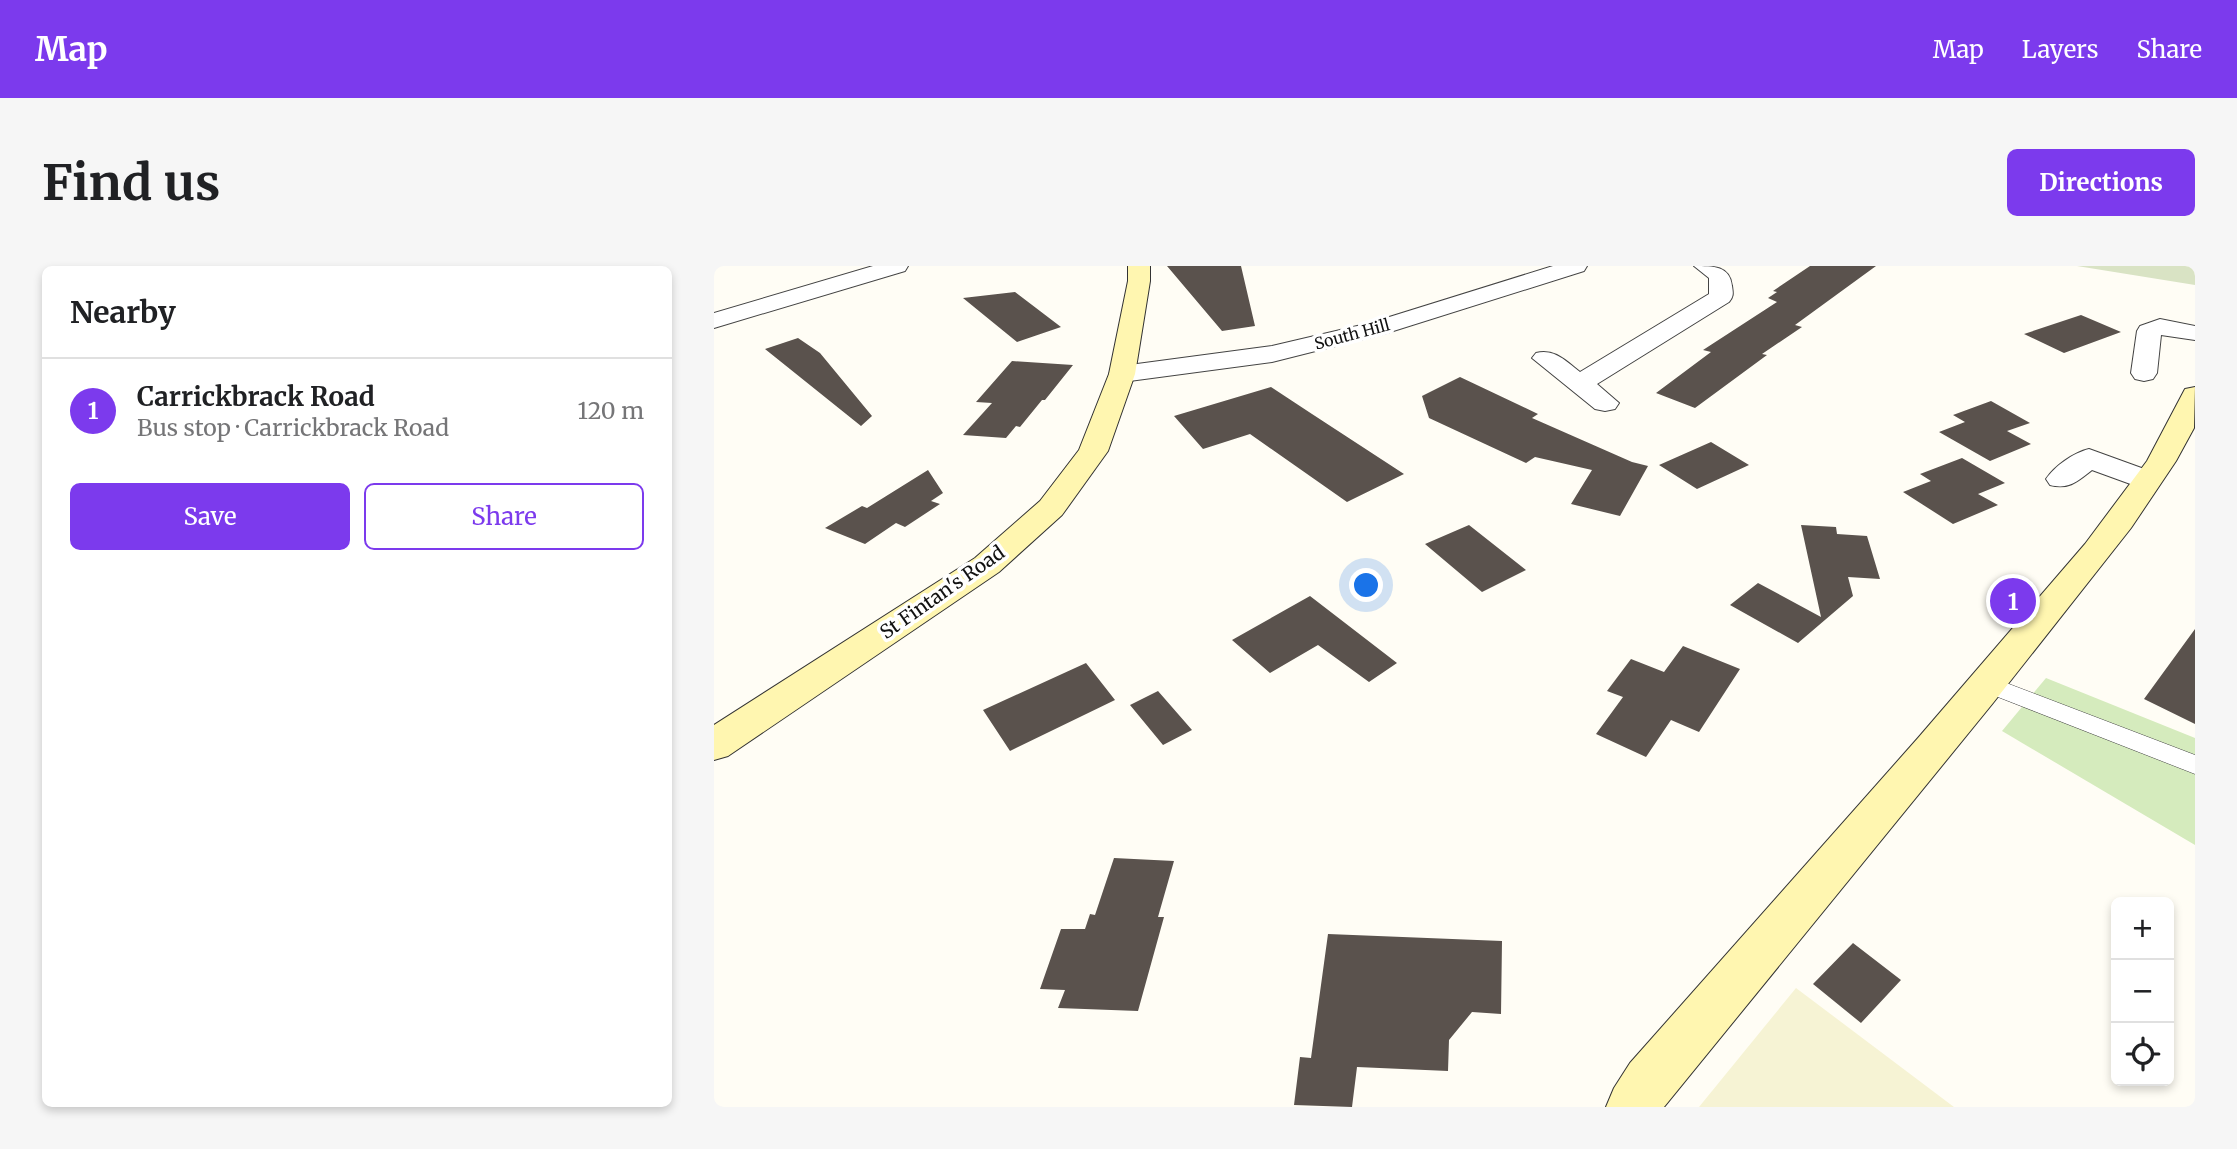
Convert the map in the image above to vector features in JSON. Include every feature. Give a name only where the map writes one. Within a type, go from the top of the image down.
[{"type":"main road","name":"St Fintan's Road","points":[[714,744],[987,565],[1051,508],[1093,451],[1122,374],[1139,281],[1139,266]]},
{"type":"main road","points":[[1633,1107],[1649,1082],[1988,684],[2124,517],[2184,422],[2195,395]]},
{"type":"street","points":[[714,321],[897,266]]},
{"type":"street","name":"South Hill","points":[[1122,374],[1272,354],[1378,328],[1576,266]]},
{"type":"street","points":[[1579,384],[1721,297],[1720,275],[1705,266]]},
{"type":"street","points":[[2144,373],[2149,331],[2160,326],[2195,333]]},
{"type":"street","points":[[1545,358],[1605,403]]},
{"type":"street","points":[[2061,479],[2089,458],[2147,480]]},
{"type":"lane","points":[[1988,684],[2195,765]]},
{"type":"shaded area","points":[[1796,988],[1954,1107],[1699,1107]]},
{"type":"green space","points":[[2077,266],[2195,266],[2195,285]]},
{"type":"green space","points":[[2046,678],[2195,738],[2195,845],[2002,731]]},
{"type":"building","points":[[1167,266],[1241,266],[1255,326],[1222,331]]},
{"type":"building","points":[[1810,266],[1876,266],[1795,325],[1802,327],[1762,354],[1767,355],[1695,408],[1656,393],[1711,352],[1703,350],[1777,302],[1768,298],[1777,292],[1773,291]]},
{"type":"building","points":[[1015,292],[1061,327],[1017,342],[963,298]]},
{"type":"building","points":[[2081,315],[2121,332],[2064,353],[2024,334]]},
{"type":"building","points":[[798,338],[820,353],[872,416],[861,426],[765,349]]},
{"type":"building","points":[[1012,361],[1073,365],[1045,400],[1006,438],[963,435],[992,403],[976,402]]},
{"type":"building","points":[[1460,377],[1538,414],[1532,418],[1632,462],[1648,466],[1620,516],[1571,504],[1592,470],[1535,457],[1526,463],[1429,418],[1422,396]]},
{"type":"building","points":[[1271,387],[1404,474],[1347,502],[1250,434],[1203,449],[1174,416]]},
{"type":"building","points":[[1991,401],[2030,423],[2007,431],[2031,444],[1990,461],[1939,432],[1965,422],[1953,415]]},
{"type":"building","points":[[1711,442],[1749,465],[1697,489],[1659,465]]},
{"type":"building","points":[[1962,458],[2005,483],[1978,494],[1998,505],[1953,524],[1903,492],[1931,481],[1920,474]]},
{"type":"building","points":[[928,470],[943,493],[931,501],[940,504],[905,527],[896,523],[865,544],[825,528],[862,506],[867,508]]},
{"type":"building","points":[[1469,525],[1526,570],[1482,592],[1425,544]]},
{"type":"building","points":[[1801,525],[1836,527],[1837,534],[1867,536],[1880,579],[1848,577],[1853,596],[1798,643],[1730,605],[1758,583],[1821,617]]},
{"type":"building","points":[[1310,596],[1397,663],[1369,682],[1318,645],[1270,673],[1232,640]]},
{"type":"building","points":[[2195,629],[2195,724],[2144,699]]},
{"type":"building","points":[[1683,646],[1740,669],[1699,732],[1671,720],[1646,757],[1596,734],[1623,697],[1607,691],[1631,659],[1664,672]]},
{"type":"building","points":[[1086,663],[1115,700],[1010,751],[983,710]]},
{"type":"building","points":[[1158,691],[1192,730],[1163,745],[1130,705]]},
{"type":"building","points":[[1114,858],[1174,861],[1158,917],[1164,917],[1138,1011],[1058,1008],[1065,990],[1040,989],[1061,929],[1085,929],[1090,914],[1095,915]]},
{"type":"building","points":[[1328,934],[1502,941],[1501,1014],[1472,1012],[1449,1040],[1448,1071],[1357,1067],[1352,1107],[1294,1105],[1300,1057],[1311,1058]]},
{"type":"building","points":[[1853,943],[1901,980],[1861,1023],[1813,984]]},
{"type":"place","name":"Carrickbrack Road","points":[[2013,601]]}]
